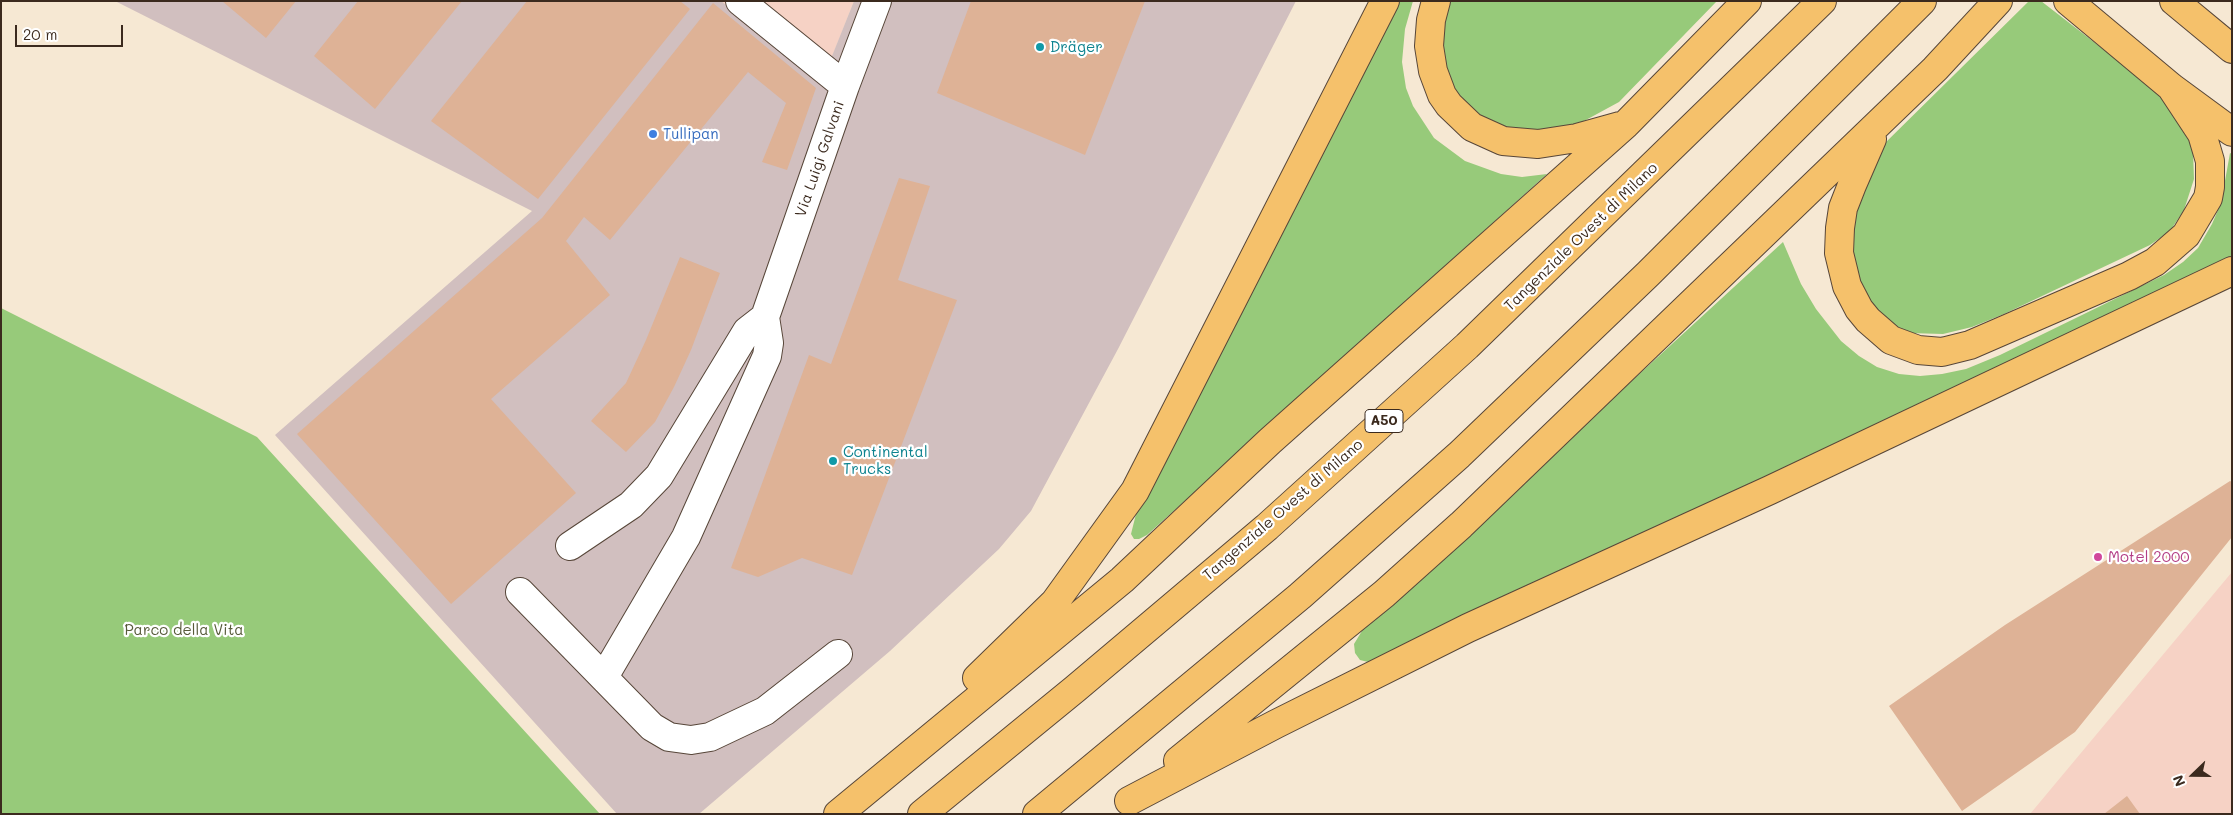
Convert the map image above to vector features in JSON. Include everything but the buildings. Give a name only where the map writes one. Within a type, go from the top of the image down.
[{"type":"main road","points":[[837,814],[1055,602],[1135,491],[1385,1]]},
{"type":"main road","points":[[1436,1],[1431,20],[1429,46],[1435,77],[1449,105],[1472,127],[1503,140],[1538,144],[1576,138],[1626,124]]},
{"type":"main road","points":[[837,814],[1122,580],[1270,441],[1626,124],[1747,1]]},
{"type":"main road","name":"Tangenziale Ovest di Milano","points":[[922,814],[1075,689],[1259,533],[1467,346],[1822,1]]},
{"type":"main road","points":[[1037,814],[1300,596],[1459,455],[1648,274],[1922,1]]},
{"type":"main road","points":[[1998,1],[1874,134],[1860,163],[1843,208],[1839,253],[1847,286],[1859,309],[1868,320],[1891,340],[1930,353],[1942,352],[1970,344],[2129,276],[2155,262],[2186,235],[2208,198],[2210,160],[2202,134],[2171,87]]},
{"type":"main road","points":[[2068,1],[2171,87],[2232,132]]},
{"type":"main road","points":[[2174,1],[2232,49]]},
{"type":"main road","points":[[1120,807],[1411,571],[1934,69]]},
{"type":"main road","points":[[1120,807],[1276,724],[1468,628],[1797,478],[2232,271]]},
{"type":"street","points":[[740,1],[845,86]]},
{"type":"street","name":"Via Luigi Galvani","points":[[765,317],[845,86],[877,1]]},
{"type":"street","points":[[570,546],[631,505],[659,476],[747,331],[765,317],[769,343],[767,356],[686,537],[604,677]]},
{"type":"street","points":[[520,592],[652,727],[669,737],[691,740],[710,737],[766,711],[838,654]]},
{"type":"shaded area","points":[[115,1],[721,1],[822,81],[854,1],[1296,1],[1118,349],[1031,511],[999,549],[890,651],[699,814],[617,814],[275,435],[532,211]]},
{"type":"shaded area","points":[[721,1],[854,1],[822,82]]},
{"type":"shaded area","points":[[2232,572],[2232,814],[2030,814]]},
{"type":"green space","points":[[1397,1],[1413,1],[1405,29],[1402,62],[1406,88],[1413,106],[1434,138],[1465,161],[1501,174],[1522,177],[1547,174],[1147,535],[1134,539],[1131,534],[1136,514]]},
{"type":"green space","points":[[1446,1],[1717,1],[1619,102],[1573,127],[1529,137],[1486,124],[1450,86],[1439,51]]},
{"type":"green space","points":[[2029,1],[2041,1],[2157,91],[2187,130],[2193,151],[2194,179],[2184,210],[2170,231],[2150,245],[2004,314],[1972,327],[1943,334],[1908,333],[1889,324],[1877,314],[1856,274],[1851,239],[1853,203],[1882,146]]},
{"type":"green space","points":[[2230,153],[2232,154],[2232,258],[1378,659],[1368,662],[1360,660],[1355,653],[1354,644],[1365,626],[1783,242],[1801,284],[1816,309],[1841,341],[1859,356],[1877,367],[1899,374],[1920,376],[1942,374],[1966,369],[2000,355],[2164,275],[2183,262],[2198,248],[2212,224],[2221,203]]},
{"type":"green space","name":"Parco della Vita","points":[[1,308],[257,437],[600,814],[1,814]]},
{"type":"place","name":"Dräger","points":[[1040,47]]},
{"type":"place","name":"Tullipan","points":[[653,134]]},
{"type":"place","name":"Continental Trucks","points":[[833,461]]},
{"type":"place","name":"Motel 2000","points":[[2098,557]]}]
